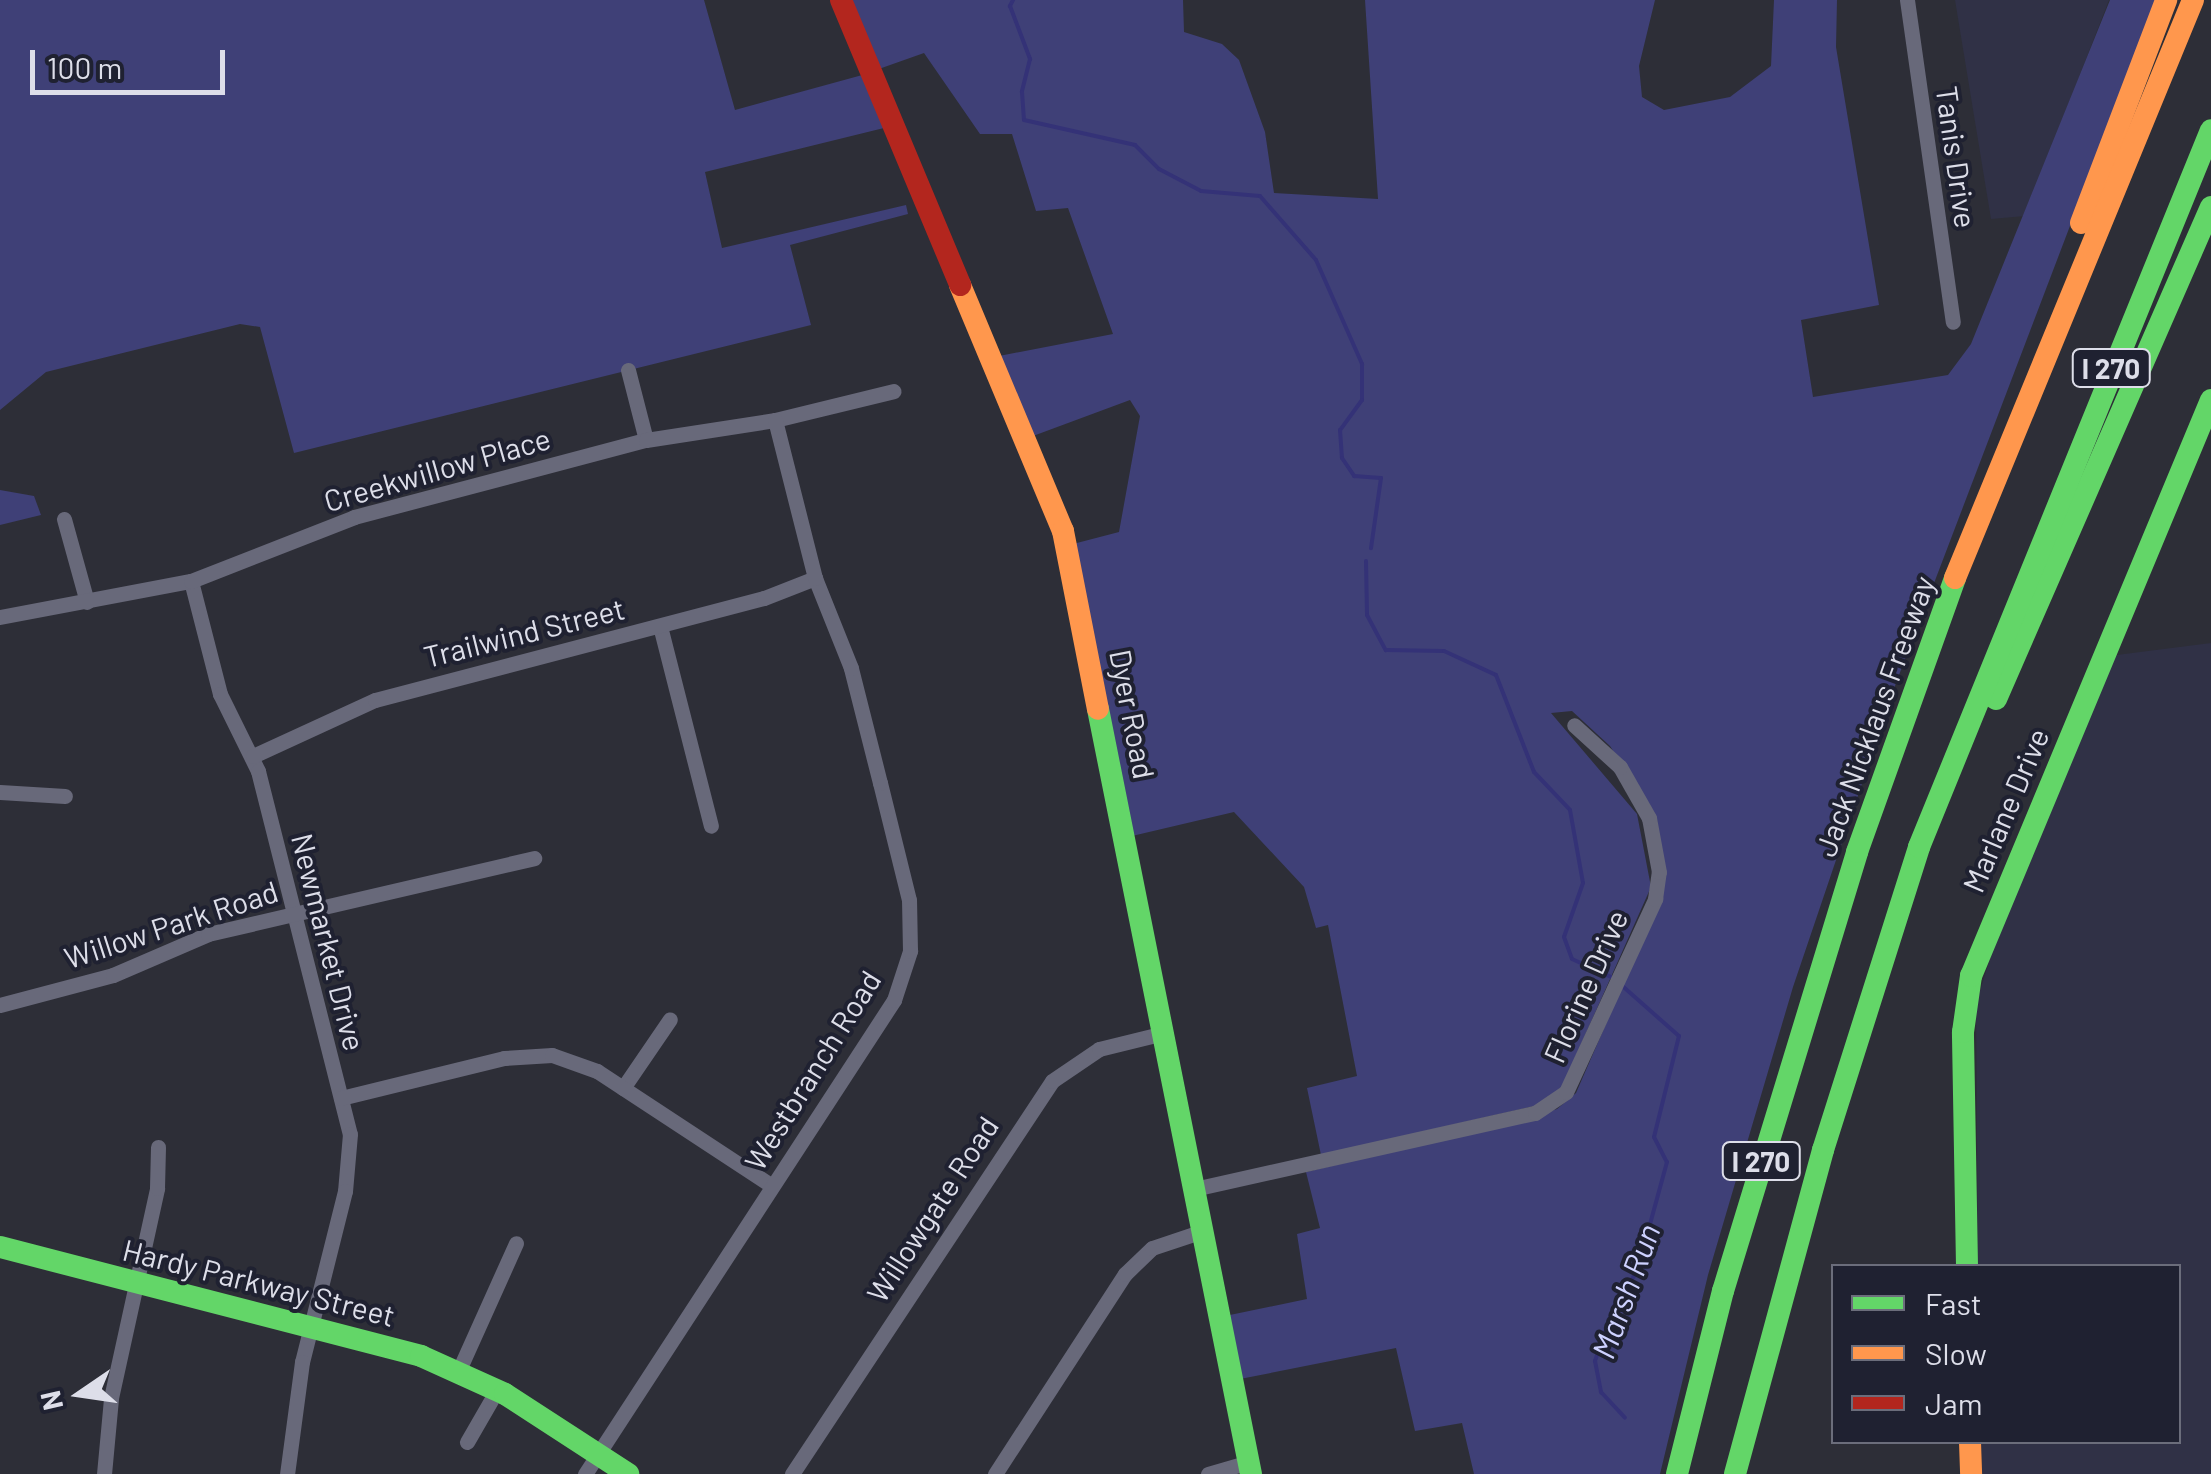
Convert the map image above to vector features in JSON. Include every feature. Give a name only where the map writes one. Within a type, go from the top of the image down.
[{"type":"main road","name":"Dyer Road","points":[[841,0],[1060,518],[1250,1468]]},
{"type":"main road","points":[[1998,470],[2038,327],[2166,0]]},
{"type":"main road","name":"Jack Nicklaus Freeway","points":[[1677,1474],[1808,1001],[1998,470],[2193,0]]},
{"type":"main road","name":"I 270","points":[[1735,1474],[1822,1150],[1919,847],[2211,130]]},
{"type":"main road","points":[[1919,847],[1975,746],[2211,208]]},
{"type":"main road","name":"Marlane Drive","points":[[1967,1264],[1963,1032],[1972,976],[2211,400]]},
{"type":"main road","name":"Hardy Parkway Street","points":[[0,1248],[312,1325],[459,1370],[497,1390],[592,1464],[628,1474]]},
{"type":"main road","points":[[1970,1444],[1971,1474]]},
{"type":"street","name":"Tanis Drive","points":[[1907,0],[1953,322]]},
{"type":"street","points":[[628,370],[646,440]]},
{"type":"street","name":"Creekwillow Place","points":[[0,617],[190,582],[354,517],[646,440],[775,420],[894,392]]},
{"type":"street","name":"Westbranch Road","points":[[592,1464],[894,1000],[912,935],[851,668],[816,578],[775,420]]},
{"type":"street","points":[[64,519],[87,602]]},
{"type":"street","name":"Trailwind Street","points":[[253,756],[375,700],[660,626],[816,578]]},
{"type":"street","name":"Newmarket Drive","points":[[190,582],[220,694],[253,756],[340,1098],[350,1163],[312,1325],[287,1474]]},
{"type":"street","points":[[660,626],[711,826]]},
{"type":"street","name":"Florine Drive","points":[[1194,1189],[1546,1109],[1575,1081],[1658,886],[1656,842],[1620,768],[1574,725]]},
{"type":"street","points":[[0,792],[66,796]]},
{"type":"street","name":"Willow Park Road","points":[[0,1004],[113,976],[180,944],[293,912],[534,858]]},
{"type":"street","points":[[623,1088],[670,1019]]},
{"type":"street","name":"Willowgate Road","points":[[792,1474],[1052,1081],[1100,1049],[1164,1033]]},
{"type":"street","points":[[340,1098],[528,1055],[575,1061],[772,1186]]},
{"type":"street","points":[[104,1474],[111,1398],[157,1188],[158,1146]]},
{"type":"street","points":[[995,1474],[1136,1260],[1169,1240],[1203,1231]]},
{"type":"street","points":[[459,1370],[516,1243]]},
{"type":"street","points":[[467,1442],[497,1390]]},
{"type":"street","points":[[1208,1474],[1250,1468]]},
{"type":"shaded area","points":[[0,0],[704,0],[735,110],[866,74],[888,127],[705,172],[722,248],[906,205],[908,214],[790,245],[811,325],[294,453],[260,327],[240,324],[46,372],[0,410]]},
{"type":"shaded area","points":[[849,0],[1183,0],[1184,32],[1222,44],[1239,60],[1265,132],[1274,193],[1378,199],[1365,0],[1655,0],[1639,66],[1642,97],[1664,110],[1730,97],[1771,66],[1774,0],[1837,0],[1836,47],[1879,305],[1801,320],[1813,397],[1948,375],[1971,344],[2110,0],[2156,0],[1896,683],[1793,987],[1708,1275],[1660,1474],[1474,1474],[1462,1423],[1415,1431],[1396,1348],[1240,1379],[1225,1316],[1307,1299],[1297,1234],[1320,1228],[1306,1172],[1524,1120],[1557,1109],[1576,1093],[1661,897],[1657,819],[1610,746],[1572,711],[1551,713],[1637,814],[1651,887],[1562,1087],[1539,1105],[1321,1155],[1307,1088],[1357,1076],[1328,925],[1316,928],[1304,887],[1234,812],[1132,836],[1073,544],[1119,532],[1140,416],[1130,400],[1033,436],[999,356],[1113,334],[1068,208],[1036,211],[1012,134],[980,134],[924,53],[876,70]]},
{"type":"shaded area","points":[[1955,0],[2109,0],[2025,216],[1991,219]]},
{"type":"shaded area","points":[[0,490],[34,496],[41,515],[0,525]]},
{"type":"shaded area","points":[[2211,643],[2211,1474],[1982,1474],[1981,1444],[2181,1444],[2181,1264],[1978,1264],[1976,1004],[2000,926],[2109,656]]},
{"type":"waterway","name":"Marsh Run","points":[[1013,0],[1010,6],[1030,59],[1022,92],[1024,120],[1135,145],[1159,169],[1201,191],[1260,196],[1316,260],[1362,364],[1362,400],[1340,430],[1342,458],[1354,476],[1381,478],[1371,548]]},
{"type":"waterway","name":"Marsh Run","points":[[1366,561],[1367,615],[1386,650],[1444,651],[1496,675],[1534,772],[1570,810],[1583,883],[1564,937],[1572,959],[1611,977]]},
{"type":"waterway","name":"Marsh Run","points":[[1619,983],[1679,1036],[1654,1137],[1667,1162],[1637,1272],[1616,1301],[1595,1361],[1601,1392],[1625,1418]]},
{"type":"traffic: fast","points":[[1735,1474],[1823,1150],[1919,847],[2211,130]]},
{"type":"traffic: fast","points":[[1996,699],[2211,207]]},
{"type":"traffic: fast","points":[[1967,1264],[1963,1032],[1971,976],[2211,400]]},
{"type":"traffic: fast","points":[[1677,1474],[1723,1291],[1857,852],[1955,578]]},
{"type":"traffic: fast","points":[[1098,709],[1251,1474]]},
{"type":"traffic: fast","points":[[0,1247],[421,1356],[505,1394],[628,1474]]},
{"type":"traffic: slow","points":[[2081,223],[2166,0]]},
{"type":"traffic: slow","points":[[1955,578],[2193,0]]},
{"type":"traffic: slow","points":[[960,285],[1063,531],[1098,709]]},
{"type":"traffic: slow","points":[[1970,1444],[1971,1474]]},
{"type":"traffic: jam","points":[[841,0],[960,285]]}]
